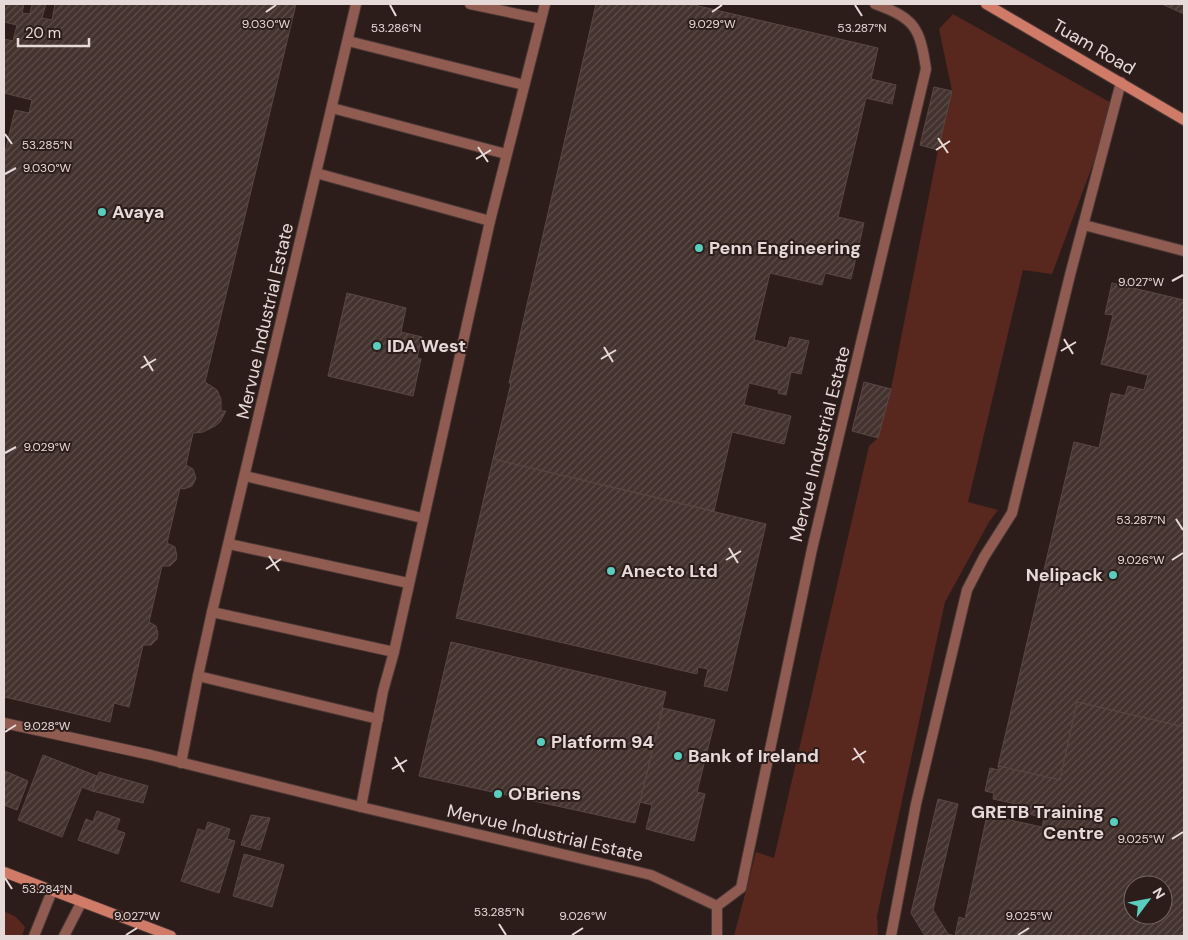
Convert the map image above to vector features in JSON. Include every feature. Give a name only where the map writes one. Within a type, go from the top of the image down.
[{"type":"main road","name":"Tuam Road","points":[[986,4],[1184,120]]},
{"type":"main road","points":[[4,872],[171,936]]},
{"type":"lane","name":"Mervue Industrial Estate","points":[[181,763],[212,612],[356,4]]},
{"type":"lane","points":[[470,4],[541,19]]},
{"type":"lane","points":[[361,807],[383,691],[394,652],[422,518],[456,379],[490,221],[544,4]]},
{"type":"lane","name":"Mervue Industrial Estate","points":[[4,723],[181,763],[651,875],[717,906],[741,888],[812,549],[926,69],[922,43],[911,22],[892,10],[875,4]]},
{"type":"lane","points":[[348,41],[524,85]]},
{"type":"lane","points":[[891,936],[916,804],[967,590],[984,556],[1012,513],[1121,82]]},
{"type":"lane","points":[[332,108],[506,154]]},
{"type":"lane","points":[[316,173],[490,221]]},
{"type":"lane","points":[[1084,225],[1184,251]]},
{"type":"lane","points":[[245,476],[422,518]]},
{"type":"lane","points":[[229,544],[408,584]]},
{"type":"lane","points":[[212,612],[394,652]]},
{"type":"lane","points":[[198,676],[378,719]]},
{"type":"lane","points":[[34,936],[52,891]]},
{"type":"lane","points":[[64,936],[81,902]]},
{"type":"lane","points":[[717,906],[717,936]]},
{"type":"shaded area","points":[[953,14],[1115,105],[1052,274],[1023,270],[968,502],[998,510],[989,522],[945,602],[877,916],[878,936],[734,936],[756,852],[774,858],[869,446],[878,438],[891,389],[938,150],[952,91],[939,29]]},
{"type":"shaded area","points":[[4,911],[16,917],[25,927],[22,936],[4,936]]},
{"type":"building","points":[[4,4],[24,4],[22,13],[30,14],[32,4],[46,4],[42,18],[52,20],[55,4],[296,4],[205,382],[217,390],[221,399],[221,411],[226,411],[220,422],[215,426],[203,432],[193,433],[186,465],[193,469],[196,478],[192,486],[184,489],[180,488],[167,543],[175,547],[177,556],[170,566],[162,566],[149,622],[156,626],[157,639],[151,645],[143,645],[129,707],[114,703],[110,722],[5,697],[4,702],[4,156],[15,110],[29,113],[32,100],[4,93],[4,39],[13,41],[17,25],[4,22]]},
{"type":"building","name":"Penn Engineering","points":[[596,4],[690,4],[878,48],[871,79],[896,85],[892,104],[866,98],[838,217],[864,223],[851,279],[825,273],[822,285],[770,273],[754,340],[787,348],[790,337],[809,341],[801,374],[791,372],[786,395],[778,393],[779,390],[749,383],[744,405],[791,416],[784,444],[732,432],[714,511],[493,459]]},
{"type":"building","points":[[1162,4],[1184,4],[1184,14]]},
{"type":"building","points":[[934,87],[952,91],[938,150],[920,145]]},
{"type":"building","name":"Nelipack","points":[[1112,283],[1184,300],[1184,727],[1077,702],[1060,780],[998,766],[1074,442],[1099,448],[1111,393],[1125,396],[1128,386],[1144,390],[1148,375],[1101,364],[1113,315],[1105,314]]},
{"type":"building","points":[[347,293],[406,308],[401,332],[422,337],[417,358],[421,359],[413,396],[328,376]]},
{"type":"building","points":[[864,382],[891,389],[878,438],[852,431]]},
{"type":"building","name":"Anecto Ltd","points":[[493,459],[766,524],[727,691],[704,686],[708,669],[698,667],[697,674],[456,618]]},
{"type":"building","name":"Platform 94","points":[[451,642],[666,692],[635,823],[419,776]]},
{"type":"building","name":"GRETB Training Centre","points":[[1077,702],[1184,727],[1184,936],[955,936],[959,917],[965,919],[987,815],[1042,827],[1044,818],[1029,814],[1030,807],[993,799],[994,793],[985,791],[990,768],[999,770],[998,766],[1060,780]]},
{"type":"building","name":"Bank of Ireland","points":[[663,708],[715,720],[697,792],[705,794],[694,841],[646,829],[652,805],[640,802]]},
{"type":"building","points":[[43,755],[97,776],[92,791],[82,787],[62,837],[18,820]]},
{"type":"building","points":[[5,771],[28,781],[17,810],[4,805]]},
{"type":"building","points":[[99,772],[148,786],[143,803],[92,791]]},
{"type":"building","points":[[938,799],[958,804],[933,910],[948,934],[955,936],[925,936],[911,913]]},
{"type":"building","points":[[97,811],[120,819],[116,830],[125,833],[118,854],[78,840],[86,819],[93,822]]},
{"type":"building","points":[[251,815],[270,818],[260,850],[241,845]]},
{"type":"building","points":[[208,822],[230,829],[227,839],[235,841],[219,893],[181,881],[198,829],[205,831]]},
{"type":"building","points":[[244,854],[284,865],[272,907],[233,896]]},
{"type":"place","name":"Avaya","points":[[102,212]]},
{"type":"place","name":"Penn Engineering","points":[[699,248]]},
{"type":"place","name":"IDA West","points":[[377,346]]},
{"type":"place","name":"Anecto Ltd","points":[[611,571]]},
{"type":"place","name":"Nelipack","points":[[1113,575]]},
{"type":"place","name":"Platform 94","points":[[541,742]]},
{"type":"place","name":"Bank of Ireland","points":[[678,756]]},
{"type":"place","name":"O'Briens","points":[[498,794]]},
{"type":"place","name":"GRETB Training Centre","points":[[1114,822]]}]
